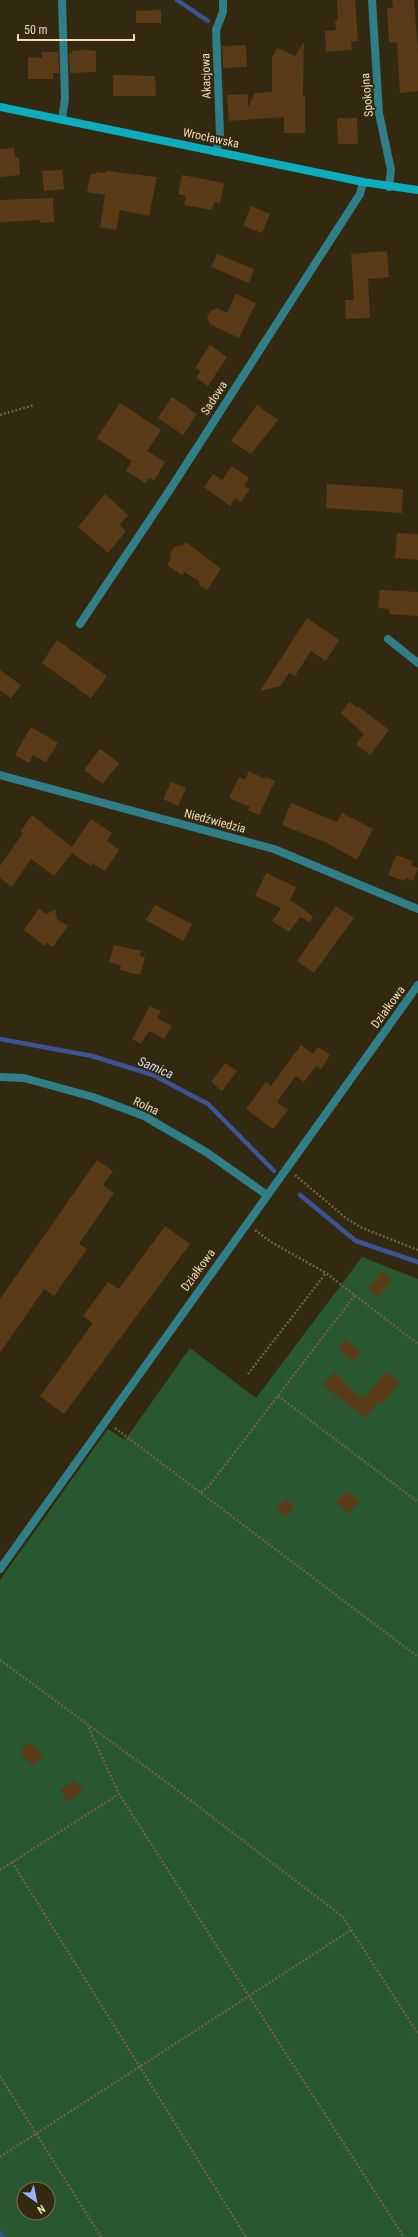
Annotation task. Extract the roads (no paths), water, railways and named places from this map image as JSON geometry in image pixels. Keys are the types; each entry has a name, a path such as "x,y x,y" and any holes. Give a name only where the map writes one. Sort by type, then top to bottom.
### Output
{"main road":[{"name":"Wrocławska","path":"0,107 363,182 389,187 418,190"}],"street":[{"path":"62,0 65,103 62,120"},
{"name":"Akacjowa","path":"216,152 220,134 216,30 223,12 223,0"},
{"name":"Spokojna","path":"372,0 379,113 391,170 389,187"},
{"name":"Sadowa","path":"80,624 171,488 360,194 363,182"},
{"path":"388,639 418,663"},
{"name":"Niedźwiedzia","path":"0,775 274,849 418,909"},
{"name":"Działkowa","path":"0,1569 286,1167 418,985"},
{"name":"Rolna","path":"0,1077 24,1078 93,1097 144,1116 206,1152 266,1195"}],"waterway":[{"path":"177,0 208,21"},
{"name":"Samica","path":"0,1039 92,1056 153,1075 208,1104 274,1171"},
{"name":"Samica","path":"300,1195 356,1241 418,1262"},
{"path":"0,2233 3,2237"}]}
